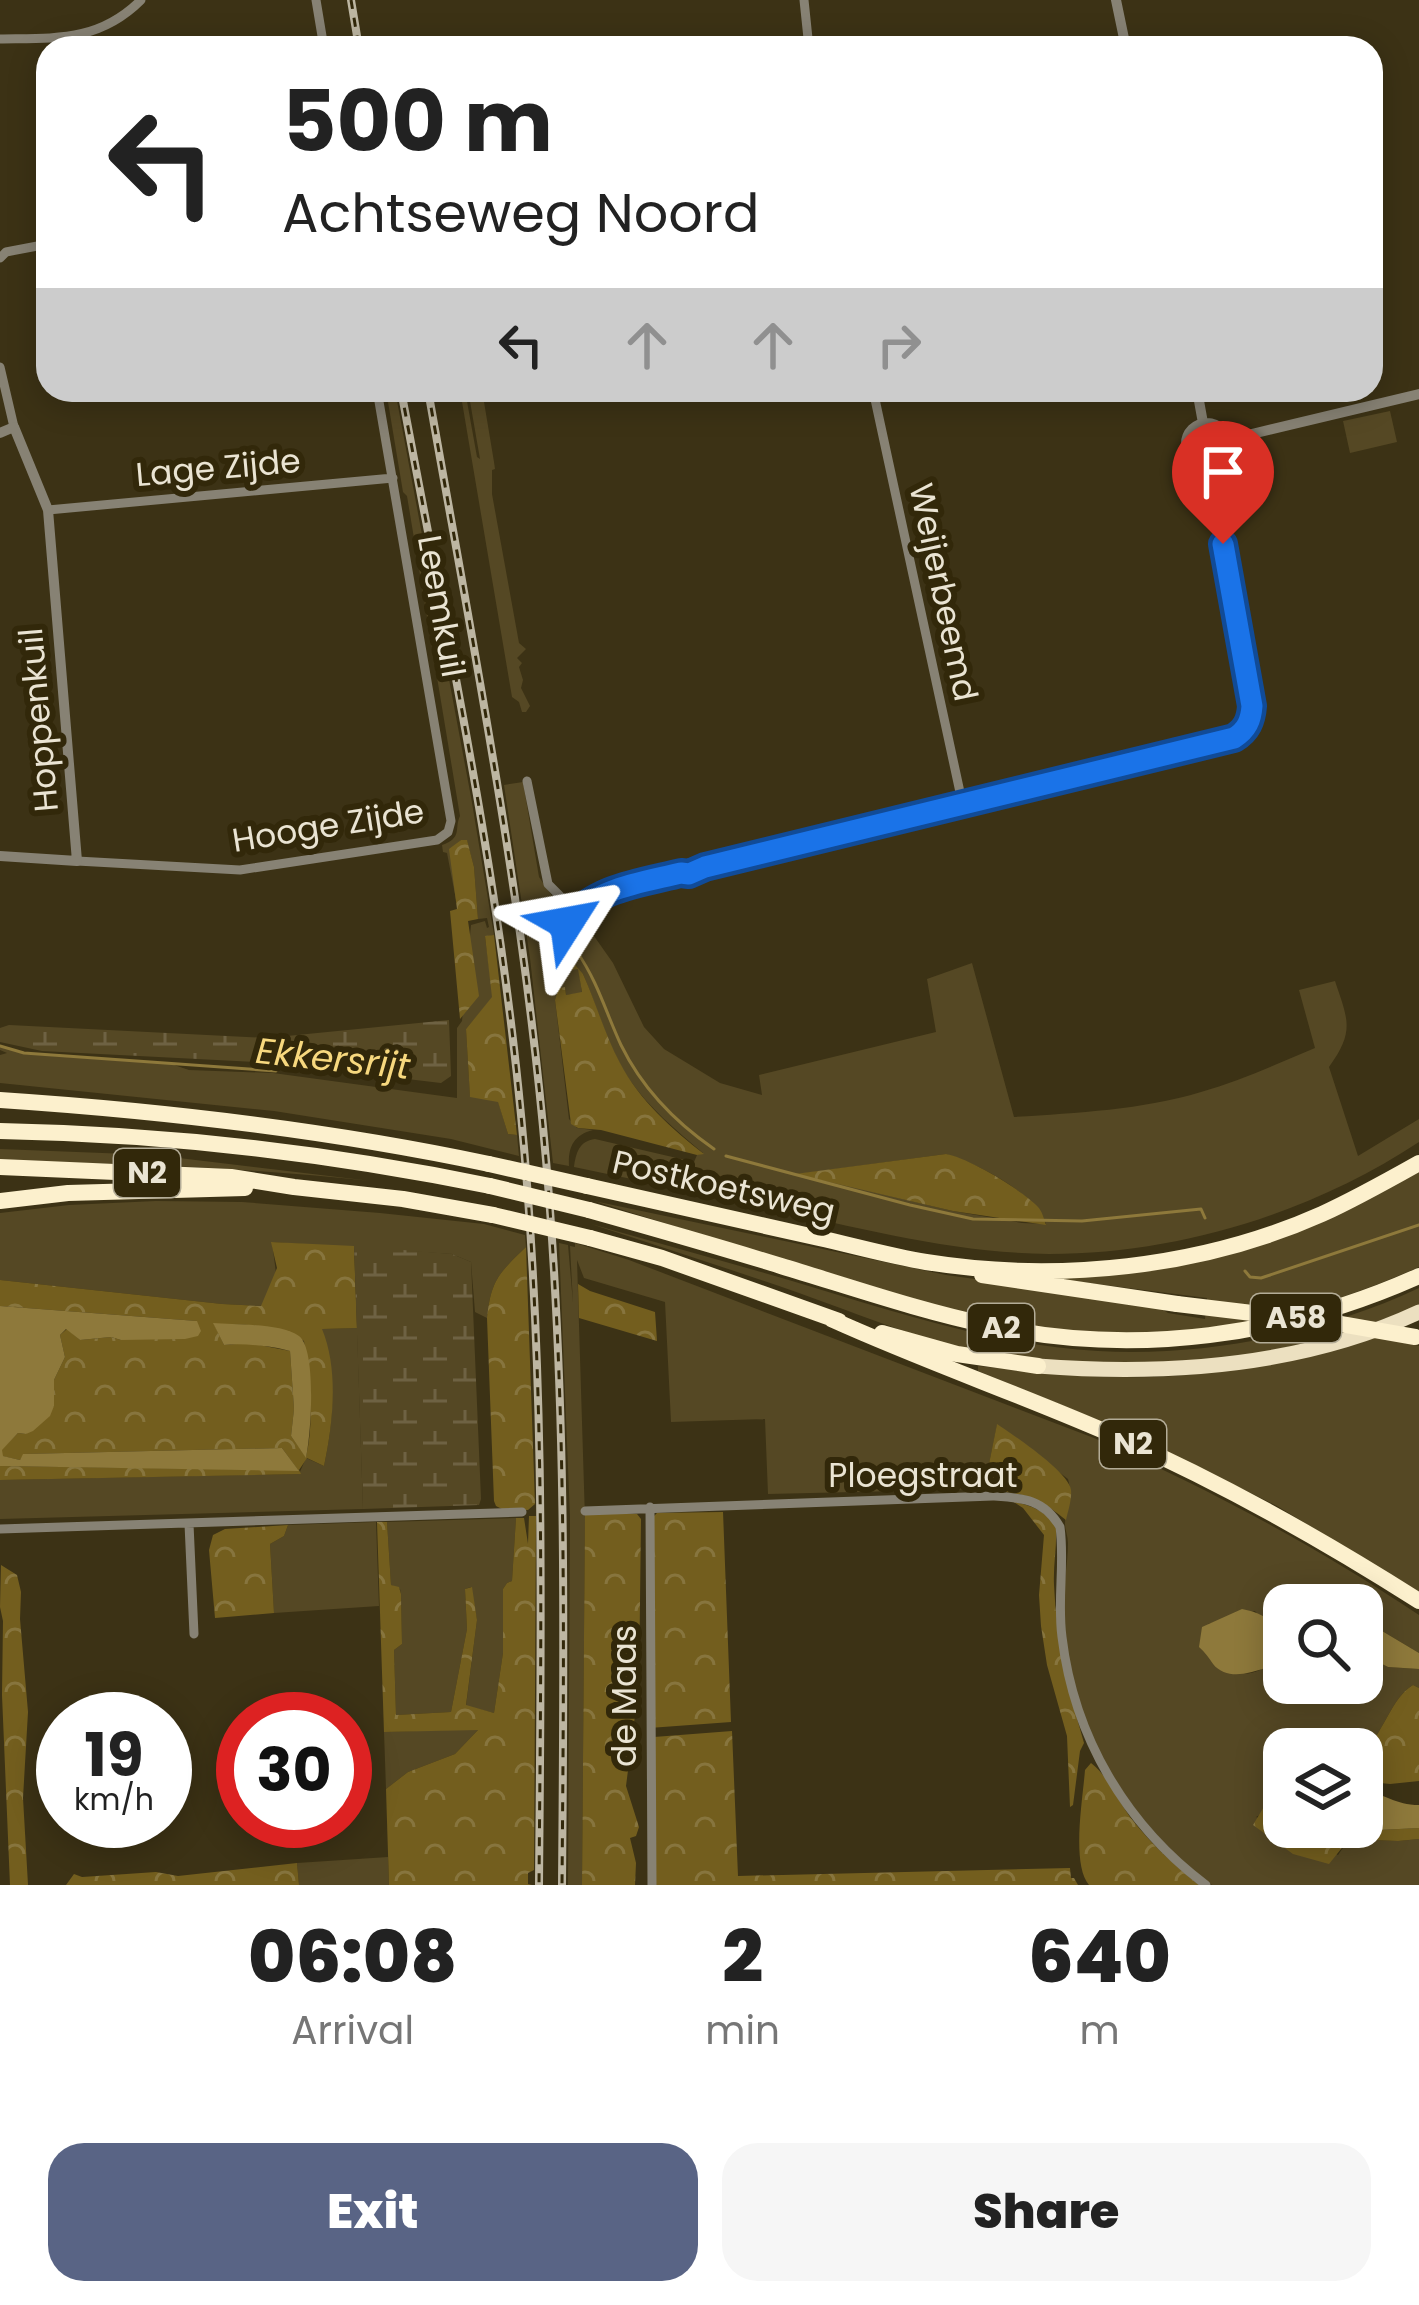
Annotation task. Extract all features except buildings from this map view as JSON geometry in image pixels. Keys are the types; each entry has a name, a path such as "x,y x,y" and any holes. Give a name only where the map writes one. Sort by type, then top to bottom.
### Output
{"highway":[{"name":"Postkoetsweg","path":"0,1100 161,1112 405,1146 928,1262 1006,1269 1070,1270 1196,1256 1320,1216 1419,1162"},
{"name":"Postkoetsweg","path":"4,1132 247,1146 406,1169 589,1210 930,1312 1078,1338 1146,1341 1246,1331 1334,1310 1419,1276"},
{"name":"N2","path":"0,1167 231,1177 403,1198 493,1215 662,1258 831,1318 957,1354 1038,1366 1098,1371 1203,1368 1346,1339 1419,1312"},
{"path":"0,1201 68,1193 294,1187"},
{"name":"A58","path":"928,1262 1003,1280 1417,1338"},
{"name":"N2","path":"831,1318 1173,1462 1272,1512 1419,1601"}],"street":[{"path":"70,36 112,23 141,0"},
{"path":"316,0 322,36"},
{"path":"804,0 808,36"},
{"path":"1116,0 1124,36"},
{"path":"0,39 36,38"},
{"path":"0,258 6,251 36,246"},
{"name":"Hoppenkuil","path":"0,367 14,427 48,510 77,861"},
{"path":"1227,440 1419,394"},
{"name":"Leemkuil","path":"379,402 451,821 448,832"},
{"name":"Weijerbeemd","path":"877,402 962,806"},
{"path":"1199,402 1203,424"},
{"path":"1203,424 1216,425 1227,440 1222,460 1209,466 1195,462 1186,451 1187,436 1203,424"},
{"path":"0,433 14,427"},
{"path":"567,923 602,894 1221,743 1243,733 1252,706 1209,466"},
{"name":"Lage Zijde","path":"48,510 393,478"},
{"path":"527,782 548,884 576,912"},
{"name":"Hooge Zijde","path":"0,856 240,870 437,840 448,832"},
{"name":"Ploegstraat","path":"585,1510 993,1496 1039,1503 1060,1527 1062,1637 1070,1682 1093,1751 1134,1816 1182,1867 1206,1885"},
{"path":"0,1528 189,1524 491,1507 522,1512"},
{"name":"de Maas","path":"650,1507 652,1885"},
{"path":"189,1524 194,1634"}],"green space":[{"path":"388,402 397,402 494,935 485,937 493,997 466,1029 470,1096 498,1101 508,1134 517,1135 519,1156 451,1139 274,1111 0,1083 0,1055 7,1053 0,1046 24,1054 273,1073 457,1098 457,1028 462,1021 471,925 485,921 489,927 487,918 478,919 467,841 461,840 450,850 458,910 447,853 443,852 442,845 455,836 460,816"},
{"path":"462,402 467,402 480,459 470,402 484,402 495,469 492,494 519,643 526,649 517,658 522,663 521,688 530,706 526,712 512,697"},
{"path":"1390,411 1397,442 1350,453 1343,421"},
{"path":"523,782 539,877 561,909 567,929 573,935 582,919 613,963 644,1027 664,1049 720,1083 762,1095 759,1075 936,1032 927,979 972,963 1014,1117 1155,1103 1230,1083 1315,1048 1299,990 1335,981 1347,1025 1343,1044 1329,1067 1358,1156 1419,1119 1419,1142 1289,1209 1242,1225 1146,1246 1014,1253 873,1232 574,1167 579,1148 595,1139 694,1162 703,1153 629,1079 579,971 582,993 566,995 562,987 555,1000 569,1119 577,1128 593,1130 573,1143 569,1166 553,1163 504,785","holes":["946,1154 1018,1190 1046,1224 953,1211 799,1174"]},
{"path":"467,840 474,867 478,919 468,921 479,996 460,1019 450,911 457,909 449,849"},
{"path":"494,935 517,1135 508,1134 498,1102 470,1097 466,1029 492,997 485,936"},
{"path":"549,935 583,974 628,1077 668,1124 704,1154 571,1124 555,1000 559,988 565,987 566,995 582,992 578,969 563,971 563,978 553,980"},
{"path":"449,1020 451,1076 441,1083 274,1063 42,1051 0,1042 0,1028 9,1025 267,1038"},
{"path":"0,1149 154,1155 371,1181 186,1167 0,1162"},
{"path":"946,1154 1020,1192 1039,1209 1046,1225 953,1211 795,1174"},
{"path":"1419,1171 1419,1267 1342,1297 1263,1319 1140,1334 1031,1327 963,1313 594,1201 946,1275 1154,1304 1168,1313 1205,1319 1207,1298 1060,1276 1191,1261"},
{"path":"156,1201 242,1202 484,1224 525,1235 526,1247 498,1278 487,1318 475,1312 471,1262 452,1254 272,1242 276,1273 262,1306 0,1280 0,1213"},
{"path":"591,1224 953,1328 1061,1348 1138,1352 1221,1346 1303,1330 1419,1288 1419,1305 1315,1340 1208,1360 1099,1364 1045,1360 990,1353 917,1335"},
{"path":"271,1242 354,1246 357,1328 322,1329 331,1362 333,1397 324,1466 307,1458 301,1474 0,1480 0,1466 298,1470 282,1448 24,1454 20,1460 2,1456 1,1450 18,1433 26,1434 54,1406 54,1380 65,1357 60,1335 67,1329 80,1340 121,1340 197,1321 0,1306 0,1280 261,1306 277,1268","holes":["214,1324 273,1328 304,1341 311,1414 306,1457 291,1436 290,1351 249,1343 224,1345"]},
{"path":"559,1243 568,1245 573,1303 570,1246 575,1243 1094,1438 1260,1519 1371,1584 1263,1584 1263,1623 1255,1611 1208,1624 1213,1664 1242,1673 1263,1668 1263,1704 1383,1704 1383,1664 1419,1669 1419,1688 1413,1685 1405,1691 1381,1728 1263,1728 1263,1813 1256,1817 1263,1820 1263,1848 1323,1848 1338,1855 1343,1848 1383,1848 1383,1840 1419,1839 1419,1885 1212,1885 1152,1830 1127,1798 1088,1726 1066,1649 1068,1479 997,1425 984,1489 768,1494 765,1419 671,1422 665,1302 584,1278 577,1260 585,1519 582,1885 568,1885 570,1517"},
{"path":"354,1246 452,1254 471,1262 479,1505 363,1509"},
{"path":"526,1247 535,1504 528,1510 506,1511 494,1501 487,1318 498,1278"},
{"path":"578,1284 655,1312 657,1341 579,1318"},
{"path":"357,1328 363,1509 0,1519 0,1480 299,1474 306,1458 324,1466 332,1397 321,1329"},
{"path":"1378,1335 1419,1346 1419,1592 1277,1506 1123,1430 978,1371 978,1366 1090,1376 1175,1376 1247,1366"},
{"path":"997,1424 1068,1482 1071,1494 1066,1520 1028,1497 984,1489"},
{"path":"1012,1501 1043,1513 1056,1528 1057,1625 1084,1743 1070,1807 1067,1736 1041,1626 1044,1535"},
{"path":"585,1512 637,1514 641,1519 639,1684 626,1786 639,1827 630,1838 635,1885 582,1885"},
{"path":"723,1512 731,1722 649,1728 654,1516"},
{"path":"529,1516 536,1516 534,1870 528,1873 532,1885 389,1885 386,1789 408,1772 455,1754 478,1730 384,1732 377,1522 387,1522 391,1585 399,1587 401,1594 402,1644 394,1650 396,1715 451,1712 467,1629 465,1589 472,1587 477,1620 466,1705 494,1713 503,1653 503,1589 512,1581 516,1518 524,1518 528,1544"},
{"path":"516,1518 512,1581 503,1589 503,1653 494,1713 466,1706 477,1620 471,1587 465,1589 467,1629 451,1712 396,1715 394,1650 402,1644 401,1594 391,1585 387,1522"},
{"path":"376,1522 379,1606 274,1613 270,1544 284,1536 288,1525"},
{"path":"288,1525 284,1536 270,1544 274,1613 215,1618 209,1550 213,1535 225,1529"},
{"path":"1,1565 17,1575 21,1592 28,1712 23,1798 28,1885 10,1885"},
{"path":"1383,1592 1419,1615 1419,1653 1383,1632"},
{"path":"1413,1685 1419,1688 1419,1781 1383,1783 1381,1728"},
{"path":"479,1729 455,1754 408,1772 386,1789 384,1732"},
{"path":"732,1731 738,1876 1070,1868 1078,1885 654,1885 654,1737"},
{"path":"1091,1763 1146,1836 1199,1885 1089,1885 1080,1862 1080,1830 1085,1770"},
{"path":"1263,1808 1263,1832 1253,1825"},
{"path":"1419,1828 1419,1839 1383,1840 1383,1830"},
{"path":"1285,1848 1342,1848 1329,1864"},
{"path":"388,1857 389,1885 299,1885 297,1863"},
{"path":"297,1863 299,1885 66,1885 74,1874 178,1876"}],"shaded area":[{"path":"0,1306 197,1321 201,1331 185,1339 80,1340 66,1329 60,1335 65,1357 54,1380 50,1416 33,1431 18,1433 2,1450 3,1456 20,1460 23,1454 282,1448 299,1471 0,1466"},
{"path":"213,1323 270,1327 291,1332 305,1344 311,1413 306,1458 291,1436 290,1351 224,1345"},
{"path":"1242,1609 1263,1616 1263,1669 1245,1674 1218,1669 1199,1647 1202,1627"},
{"path":"1383,1632 1419,1653 1419,1669 1383,1664"},
{"path":"1383,1796 1419,1805 1419,1828 1383,1830"}],"waterway":[{"name":"Ekkersrijt","path":"577,952 639,1076 673,1116 714,1149"},
{"name":"Ekkersrijt","path":"0,1046 24,1053 276,1071"},
{"name":"Ekkersrijt","path":"726,1156 973,1219 1082,1221 1201,1209 1205,1218"},
{"name":"Ekkersrijt","path":"1245,1271 1261,1278 1419,1225"}],"railway":[{"path":"351,0 357,36"},
{"path":"403,402 485,841 521,1115 538,1403 539,1885"},
{"path":"430,402 511,870 546,1160 561,1432 562,1885"}],"route":[{"path":"567,923 592,900 615,890 1221,743 1243,733 1252,706 1223,544"}]}
